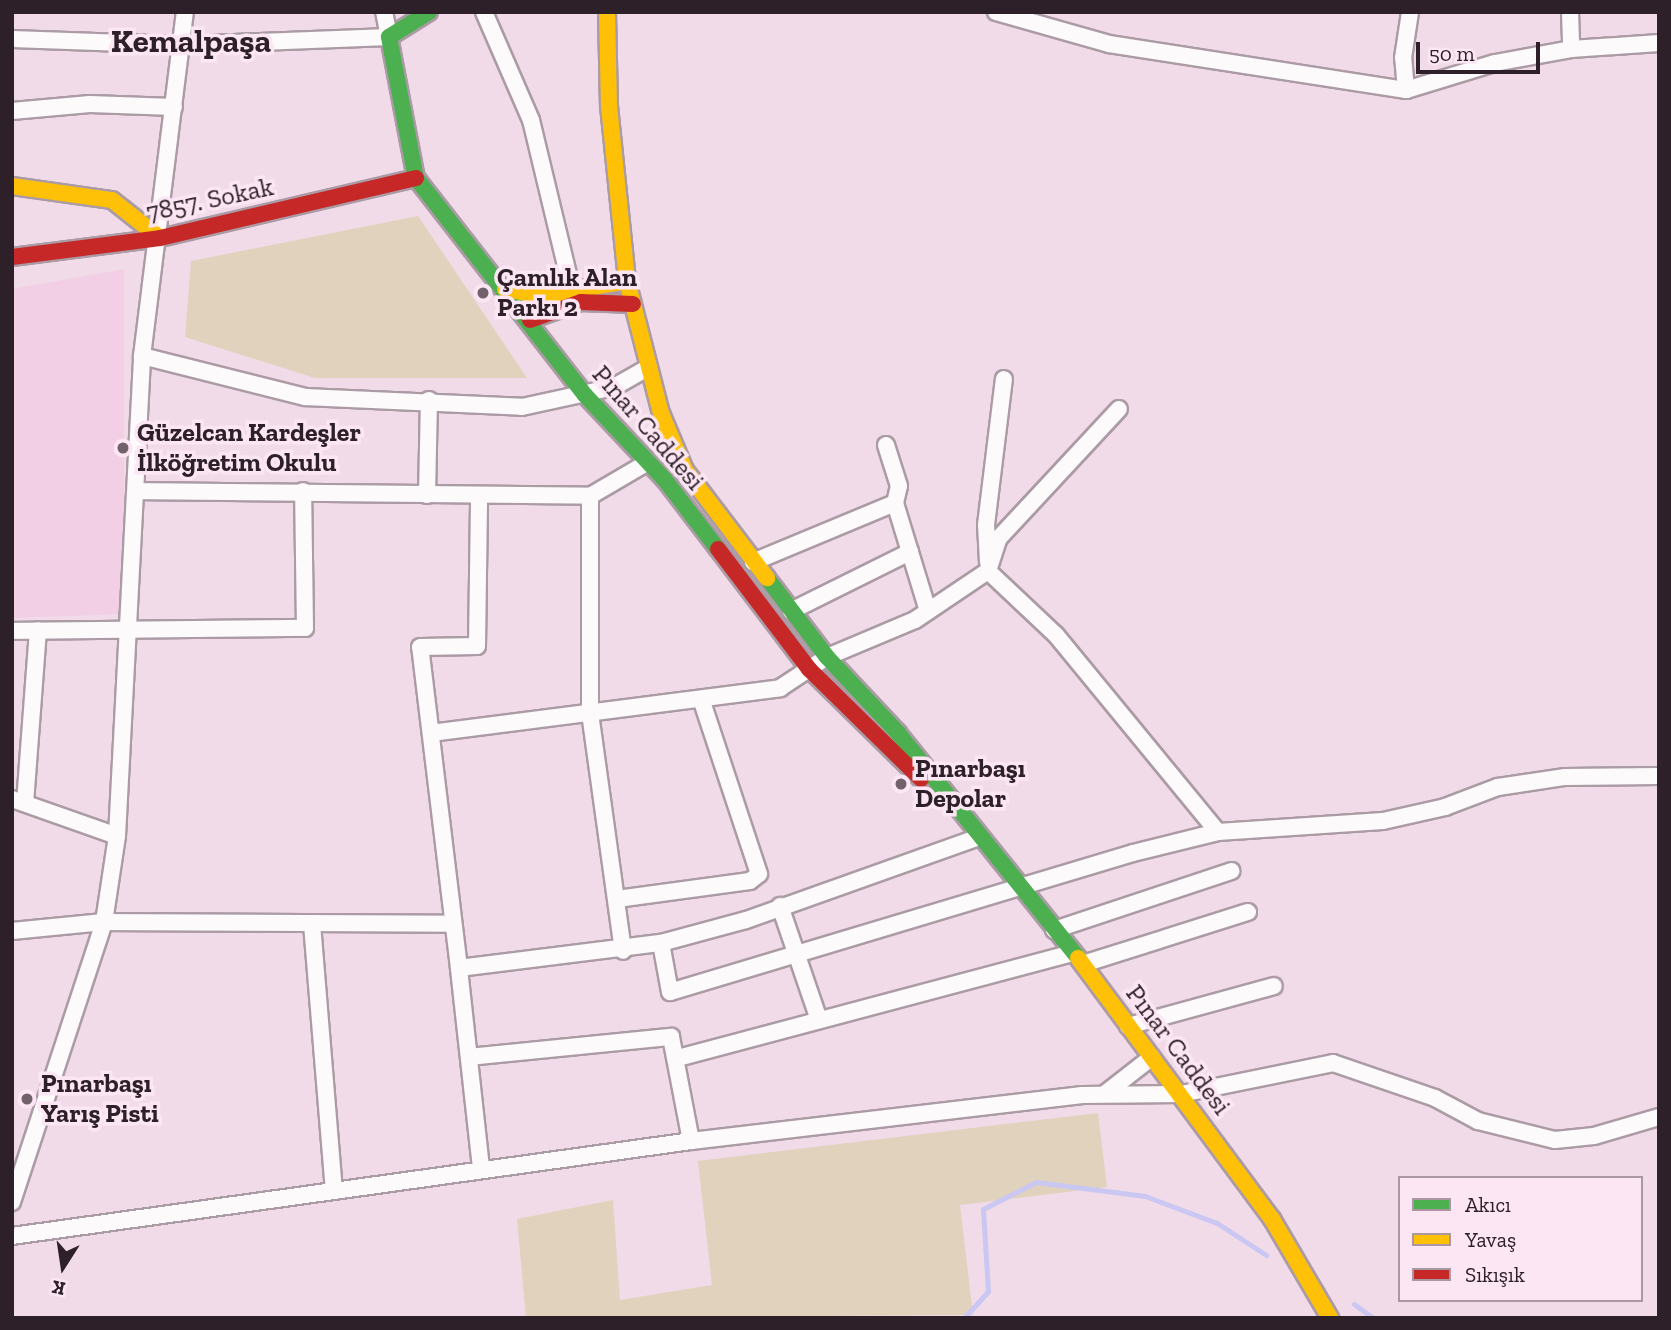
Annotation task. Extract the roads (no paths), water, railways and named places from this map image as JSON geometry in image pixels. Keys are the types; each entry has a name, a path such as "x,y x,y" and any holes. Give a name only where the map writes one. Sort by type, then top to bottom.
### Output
{"main road":[{"path":"390,37 429,12"},
{"name":"Pınar Caddesi","path":"607,12 609,106 627,281 661,413 685,470 827,657 898,733 1078,958 1272,1219 1330,1318"},
{"name":"Pınar Caddesi","path":"390,37 416,178 530,320 585,395 665,480 809,669 888,750 974,830"},
{"name":"7857. Sokak","path":"12,257 160,238 416,178"},
{"path":"12,186 112,201 160,238"},
{"path":"505,289 542,296 627,281"},
{"path":"530,320 581,302 633,304"},
{"path":"665,480 685,470"}],"street":[{"path":"12,1202 103,922 117,835 130,628 142,356 160,238 185,12"},
{"name":"Pınar Caddesi","path":"384,12 390,37"},
{"path":"484,12 531,120 572,291"},
{"path":"996,12 1110,44 1406,90 1485,66 1571,49 1659,44"},
{"path":"1406,90 1403,58 1409,12"},
{"path":"1570,12 1571,49"},
{"path":"12,39 182,45 390,37"},
{"path":"12,111 90,104 174,107"},
{"path":"142,356 305,397 429,400 522,407 585,395 634,379 649,367"},
{"path":"1004,379 986,525 988,571 1056,635 1218,832"},
{"path":"428,495 429,400"},
{"path":"431,733 776,689 827,657 928,611 988,571 999,538 1119,409"},
{"path":"886,445 899,486 895,503 928,611"},
{"path":"136,491 590,496 648,462"},
{"path":"12,631 305,628 303,491"},
{"path":"479,496 477,646 420,647 481,1168"},
{"path":"590,496 590,713 623,951"},
{"path":"753,562 895,503"},
{"path":"791,611 910,552"},
{"path":"38,630 19,801 117,835"},
{"path":"617,900 750,881 759,874 701,699"},
{"path":"661,943 670,992 1020,886 1218,832 1383,821 1446,807 1498,787 1565,777 1659,776"},
{"path":"459,968 623,951 661,943 780,906 974,830"},
{"path":"1054,930 1231,871"},
{"path":"780,906 819,1020"},
{"path":"678,1058 819,1020 1078,958 1248,912"},
{"path":"12,931 103,922 453,924"},
{"path":"312,923 334,1188"},
{"path":"1128,1026 1274,986"},
{"path":"469,1057 671,1037 678,1058 691,1141"},
{"path":"1106,1093 1152,1057"},
{"path":"12,1236 334,1188 691,1141 1106,1093 1181,1094 1333,1063 1434,1098 1478,1121 1555,1140 1594,1136 1659,1117"}],"waterway":[{"path":"964,1318 988,1291 983,1209 1036,1182 1145,1196 1217,1223 1266,1255"},
{"path":"1354,1304 1373,1318"}],"place":[{"name":"Çamlık Alan Parkı 2","path":"483,293"},
{"name":"Güzelcan Kardeşler İlköğretim Okulu","path":"123,448"},
{"name":"Pınarbaşı Depolar","path":"901,784"},
{"name":"Pınarbaşı Yarış Pisti","path":"27,1099"}],"district":[{"name":"Kemalpaşa","path":"191,41"}]}
